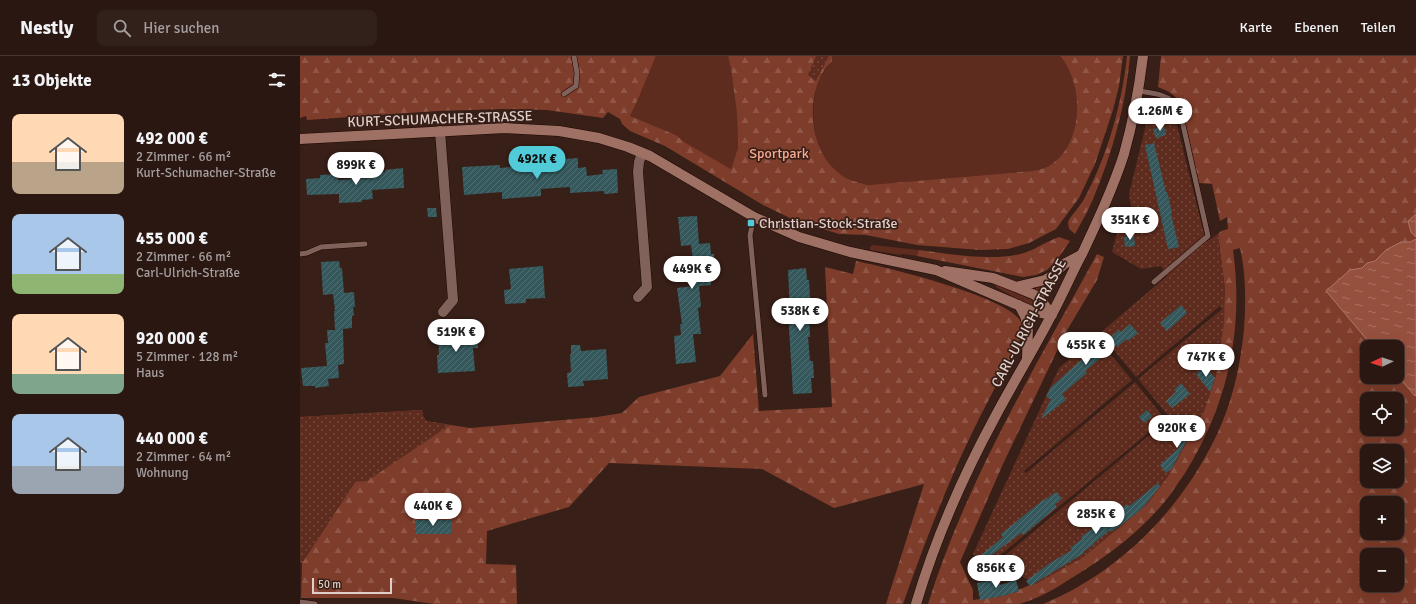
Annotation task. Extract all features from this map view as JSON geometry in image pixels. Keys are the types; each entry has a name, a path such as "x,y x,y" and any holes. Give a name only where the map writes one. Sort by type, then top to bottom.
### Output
{"street":[{"name":"CARL-ULRICH-STRASSE","path":"917,600 940,537 962,484 994,418 1052,315 1112,188 1132,126 1139,91 1143,56"},
{"name":"KURT-SCHUMACHER-STRASSE","path":"300,139 505,128 559,131 599,138 642,153 754,217 793,234 829,247 875,258 936,270 959,272 993,278 1035,295 1040,299 1052,315"},
{"path":"440,131 453,300 442,312"},
{"path":"638,297 646,287 638,172 642,153"},
{"path":"1016,287 1045,280 1055,274 1064,264 1081,254"},
{"name":"KURT-SCHUMACHER-STRASSE","path":"936,270 1032,311 1052,315"},
{"path":"1018,304 1028,327 1027,359"}],"lane":[{"path":"564,94 576,86 577,72 574,56"},
{"path":"1139,91 1163,96 1168,98 1177,106 1181,116 1208,236 1154,282"},
{"path":"754,217 750,235 765,395"},
{"path":"300,254 307,253 321,247 365,244"},
{"path":"300,602 315,604"}],"shaded area":[{"path":"656,56 728,56 737,114 738,148 731,169 686,143 676,135 629,116 639,97"},
{"path":"816,56 829,56 816,81 808,75"},
{"path":"832,56 1060,56 1068,68 1074,83 1077,99 1077,115 1074,131 1068,145 1059,158 1047,167 1032,171 868,185 848,179 832,168 819,146 815,134 813,107 815,94 819,80 832,59"},
{"path":"1152,100 1165,103 1170,106 1174,113 1206,242 1218,234 1225,290 1224,324 1216,375 1204,411 1168,476 1147,504 1082,558 1036,584 996,563 1170,418 1138,379 1222,309 1220,306 1136,377 1100,333 1167,276 1161,266 1141,269 1112,252 1121,216 1132,213 1129,194"},
{"path":"873,245 919,250 917,256 901,255 870,250 870,247"},
{"path":"1051,282 1053,283 1046,295 1035,290 1036,288 1045,286"},
{"path":"996,285 1030,299 1037,304 1036,308 996,287"},
{"path":"1096,337 1132,380 1024,471 1026,473 1135,382 1165,419 987,566 973,554 1059,368"},
{"path":"422,410 426,421 450,425 367,481 355,482 302,563 300,563 300,417"}],"green space":[{"name":"Sportpark","path":"300,56 656,56 630,116 676,135 686,143 731,169 738,148 737,114 728,56 832,56 832,61 823,72 817,85 814,100 813,116 819,146 826,159 835,170 846,178 868,185 1032,171 1047,167 1059,158 1068,145 1074,131 1077,115 1077,99 1074,83 1068,68 1060,56 1123,56 1119,86 1113,110 1095,164 1079,198 1056,229 1029,243 1008,249 980,250 917,245 866,235 839,234 790,218 763,205 665,146 630,131 622,124 620,119 608,112 603,118 547,110 503,109 437,111 307,120 306,116 300,118"},
{"path":"1127,56 1130,56 1125,93 1122,111 1112,147 1093,199 1075,234 1069,229 1068,222 1084,199 1100,166 1117,111 1125,74"},
{"path":"1161,56 1416,56 1416,604 1043,604 1072,590 1100,573 1126,553 1150,531 1172,507 1208,452 1222,423 1230,401 1241,353 1244,329 1245,298 1240,248 1233,250 1236,279 1234,337 1222,393 1212,421 1200,447 1185,473 1161,506 1131,536 1109,553 1062,584 1037,598 1019,604 928,604 944,558 982,468 1097,254 1104,257 1097,280 1066,332 1003,464 960,562 973,590 973,600 1002,596 1019,591 1018,590 1035,583 1082,558 1147,504 1168,476 1204,411 1216,375 1225,290 1218,234 1221,231 1228,229 1227,217 1220,221 1212,184 1199,183 1181,104 1171,93 1158,87"},
{"path":"1059,237 1070,241 1057,260 1047,270 1036,275 1023,277 917,256 919,250 985,257 1012,256 1024,253"},
{"path":"856,261 918,276 972,293 1012,312 1021,322 1022,327 1019,343 973,430 949,484 903,604 886,604 924,484 834,508 762,469 609,463 569,507 487,531 486,564 516,565 517,604 434,604 393,598 301,598 302,563 355,482 300,417 422,410 426,421 470,428 597,417 622,413 639,397 720,376 753,334 759,411 832,407 825,267 853,274"}],"water":[{"path":"1416,214 1416,237 1411,232 1408,221"},
{"path":"1416,239 1415,396 1404,383 1404,340 1367,340 1326,291 1350,270 1362,268 1367,263 1375,261 1386,250 1401,242 1410,242"}],"building":[{"path":"1164,126 1166,135 1156,138 1153,129"},
{"path":"1154,143 1169,199 1179,247 1168,249 1145,145"},
{"path":"578,158 578,168 586,167 587,176 603,174 602,170 617,169 618,193 604,194 604,191 570,193 570,187 541,189 541,196 502,199 502,192 464,195 462,167 500,165 500,168 518,166 518,171 540,169 539,161"},
{"path":"403,168 404,188 372,190 373,199 362,200 362,202 339,203 339,194 307,195 306,179 320,178 320,175 337,174 338,180 372,178 371,173"},
{"path":"427,208 436,208 437,217 428,217"},
{"path":"697,216 699,244 710,243 711,254 714,254 715,270 711,271 711,285 699,286 701,307 698,308 701,334 693,334 696,362 676,364 674,336 681,335 680,324 682,324 677,288 694,286 693,277 695,277 691,245 681,246 678,217"},
{"path":"1134,235 1135,246 1125,247 1124,237"},
{"path":"339,261 340,268 342,268 344,293 354,292 355,307 353,307 354,315 352,316 352,328 343,329 344,364 338,365 338,378 328,379 329,386 315,388 315,386 303,386 301,368 327,366 325,343 328,343 327,330 335,330 335,311 333,294 323,295 321,262"},
{"path":"543,266 545,298 526,299 526,303 505,304 504,290 511,289 509,269"},
{"path":"806,268 807,280 809,280 810,298 808,298 810,337 808,337 810,361 813,361 814,378 811,378 812,393 793,394 788,312 790,312 788,270"},
{"path":"1181,305 1187,313 1167,331 1160,323"},
{"path":"1130,324 1138,333 1128,341 1127,339 1118,346 1117,345 1085,371 1087,373 1062,394 1066,400 1041,419 1051,399 1046,397 1050,388 1088,354 1085,350 1095,341 1099,346 1119,330 1121,332"},
{"path":"458,333 459,337 477,336 478,348 473,348 475,371 438,373 438,334"},
{"path":"571,345 580,345 581,351 606,349 608,379 583,381 584,386 568,387 567,373 571,372"},
{"path":"1205,366 1215,378 1210,392 1196,374"},
{"path":"1181,383 1190,394 1172,408 1166,401 1176,392 1174,390"},
{"path":"1147,410 1152,416 1144,423 1139,417"},
{"path":"1187,425 1192,428 1195,425 1172,468 1166,473 1160,465 1180,447 1174,443 1183,435 1180,431"},
{"path":"1158,483 1160,486 1138,512 1111,532 1110,530 1083,552 1084,553 1030,586 1026,581 1050,563 1072,550 1070,548 1082,539 1081,537 1121,507 1122,508 1127,504 1129,506"},
{"path":"1056,492 1062,499 1055,504 1057,507 1023,535 1021,533 985,560 981,555 1003,537 1001,534 1044,499 1045,500"},
{"path":"415,520 451,520 451,534 415,534"},
{"path":"999,579 1000,585 1016,580 1019,591 980,600 977,583"}],"place":[{"name":"Christian-Stock-Straße","path":"751,223"}]}
